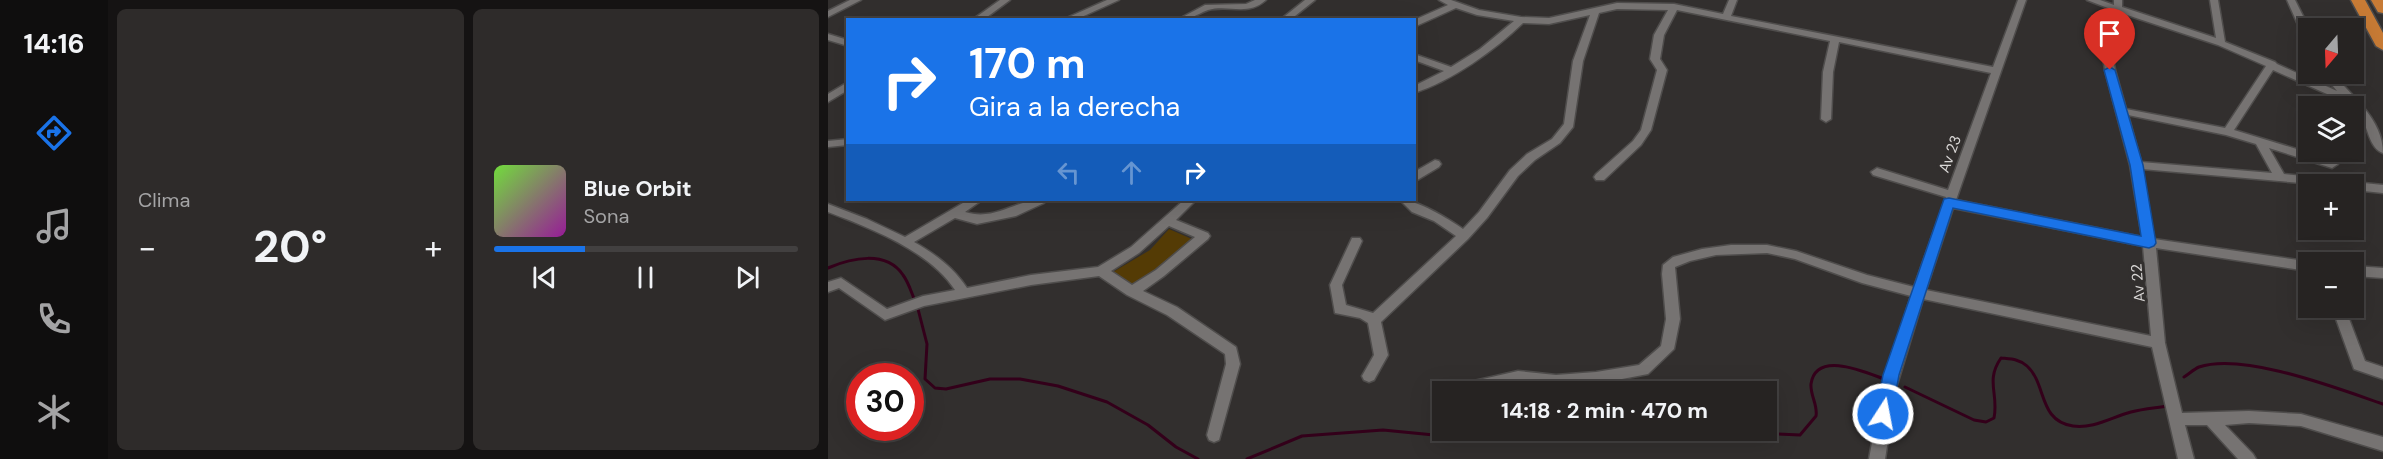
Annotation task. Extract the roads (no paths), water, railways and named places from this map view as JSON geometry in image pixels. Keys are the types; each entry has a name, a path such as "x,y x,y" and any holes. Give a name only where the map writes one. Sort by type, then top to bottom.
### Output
{"highway":[{"path":"2358,0 2383,46"},
{"path":"2378,0 2383,9"}],"street":[{"path":"828,14 857,0"},
{"path":"979,18 1006,0"},
{"path":"1071,18 1115,0"},
{"path":"1185,18 1208,7 1248,8 1262,0"},
{"path":"1287,18 1311,0"},
{"path":"1443,0 1477,12 1521,20 1549,21 1580,10 1595,12 1618,3 1674,8 1997,71"},
{"path":"1726,18 1733,0"},
{"name":"Av 23","path":"1877,459 1891,375 1950,199 2022,0"},
{"path":"2091,0 2118,4 2221,43 2339,96"},
{"path":"2214,0 2221,43"},
{"path":"2291,0 2300,18"},
{"name":"Av 22","path":"2118,4 2105,39 2110,70 2136,165 2149,243 2158,343 2186,459"},
{"path":"1416,23 1455,5"},
{"path":"1600,177 1637,142 1646,130 1662,70 1656,59 1659,35 1674,8"},
{"path":"1374,320 1484,215 1514,173 1531,157 1556,141 1569,125 1578,61 1595,12"},
{"path":"1416,89 1453,71 1486,51 1521,20"},
{"path":"828,37 846,42"},
{"path":"1826,119 1828,72 1835,39"},
{"path":"1416,58 1453,71"},
{"path":"2228,132 2272,64"},
{"path":"2336,84 2346,96"},
{"path":"828,99 846,86"},
{"path":"2121,111 2228,132 2332,164"},
{"path":"2364,114 2375,139 2383,150"},
{"path":"828,144 846,142"},
{"path":"2261,144 2280,177"},
{"path":"1416,177 1435,164"},
{"path":"2136,165 2298,179"},
{"path":"1877,172 1950,199 2149,243 2298,265"},
{"path":"2364,187 2383,189"},
{"path":"905,242 974,201"},
{"path":"954,213 977,220 1012,213 1038,201"},
{"path":"828,287 841,283 885,315 923,301 1101,271 1135,250 1190,201"},
{"path":"1406,201 1416,209 1438,218 1464,236"},
{"path":"828,208 867,223 905,242 958,280 964,293"},
{"path":"1132,292 1160,273 1204,236 1167,221"},
{"path":"1356,241 1336,285 1340,309 1363,314 1374,320 1382,355 1370,376"},
{"path":"1501,381 1518,377 1556,381 1596,378 1642,370 1667,349 1673,319 1669,265 1677,259 1728,250 1766,249 1794,255 1879,283 2158,343"},
{"path":"1101,271 1132,292 1172,311 1231,351 1233,364 1214,435"},
{"path":"2364,272 2383,273"},
{"path":"2343,318 2359,365 2383,373"},
{"path":"2176,419 2249,417 2301,420 2383,444"},
{"path":"2210,419 2248,459"}],"waterway":[{"path":"828,268 857,259 868,258 887,262 903,275 915,301"},
{"path":"918,309 927,344 925,379 935,388 946,389 990,379 1020,379 1058,386 1107,402 1148,425 1176,447 1198,459"},
{"path":"1905,387 1974,420 1986,422 1994,418 1993,381 1996,366 2001,358 2018,361 2027,366 2038,382 2048,410 2062,423 2088,426 2131,412 2168,406"},
{"path":"2184,377 2199,367 2241,364 2291,374 2383,404"},
{"path":"1777,434 1800,435 1816,416 1811,384 1815,374 1822,368 1842,366 1884,379"},
{"path":"1247,459 1302,436 1383,430 1432,435"}]}
